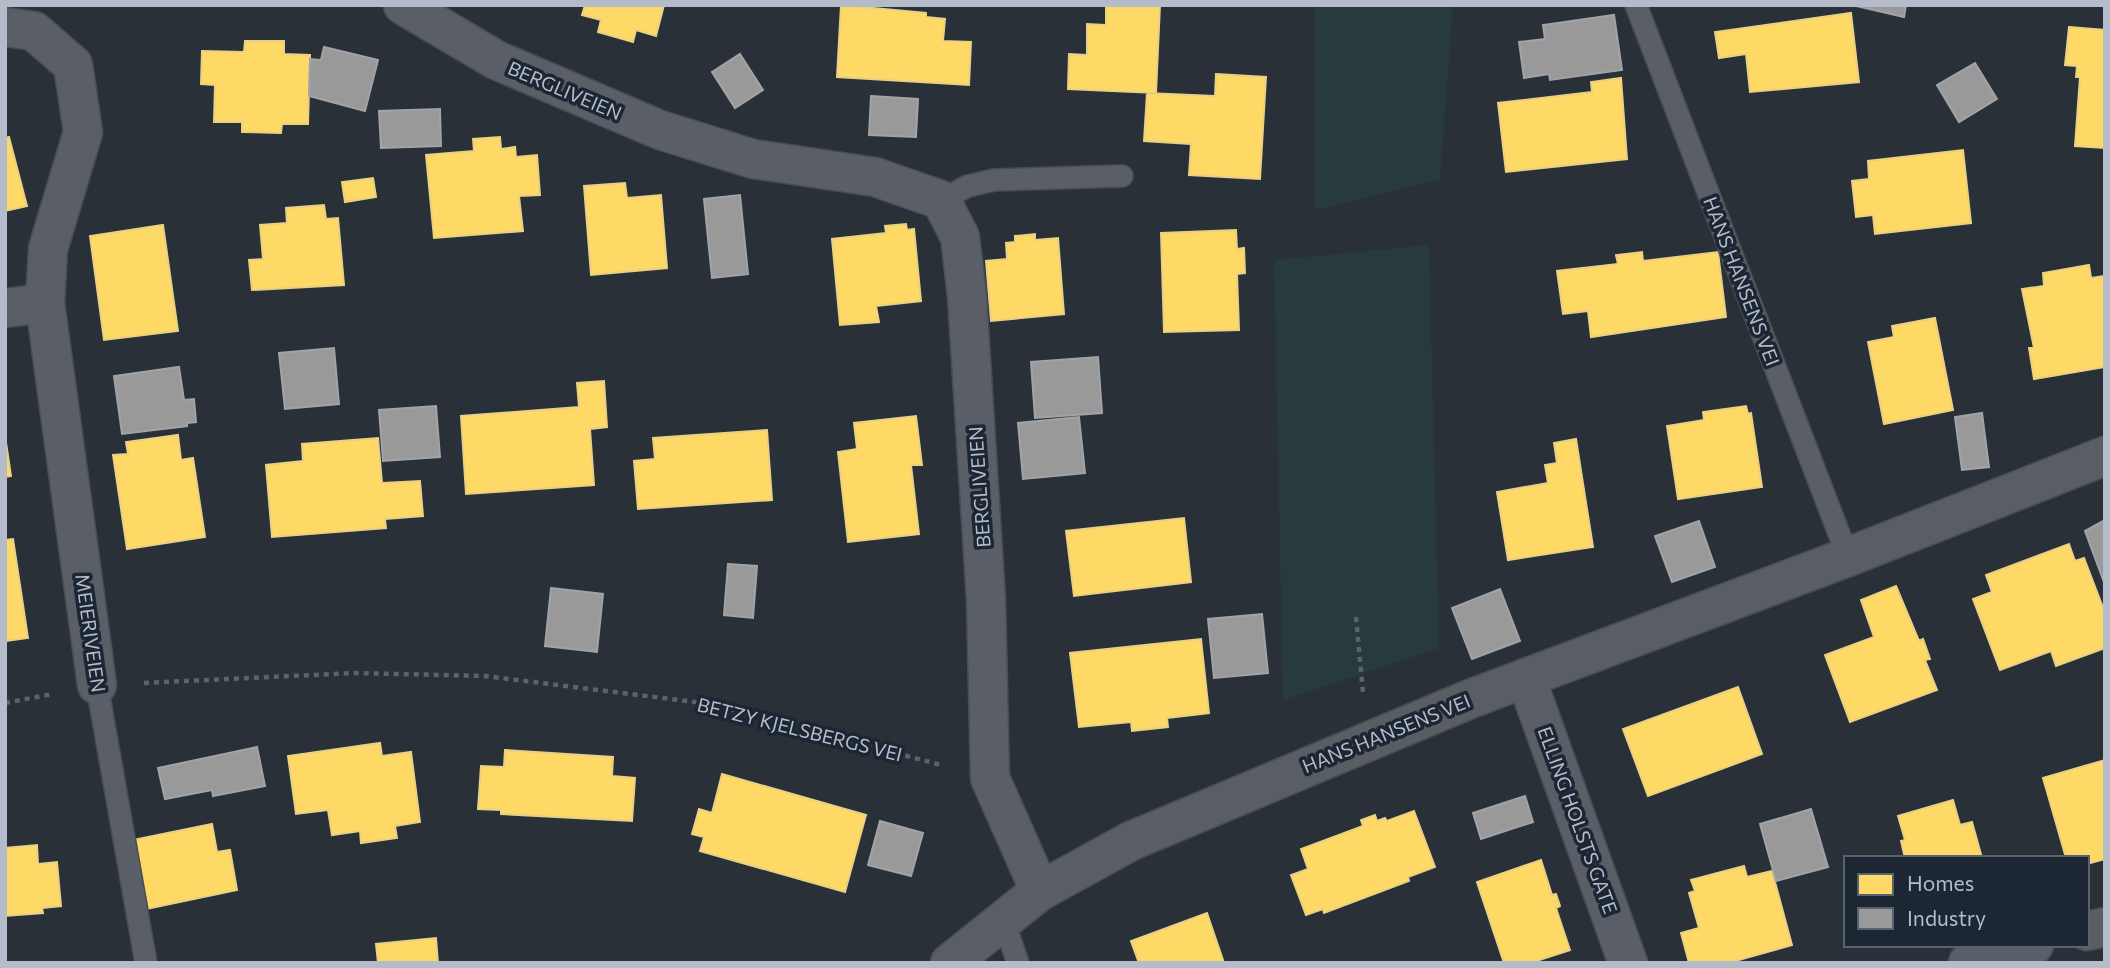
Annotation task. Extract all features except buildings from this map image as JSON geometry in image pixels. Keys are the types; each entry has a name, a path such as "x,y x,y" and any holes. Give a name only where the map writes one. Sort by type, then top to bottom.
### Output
{"main road":[{"name":"HANS HANSENS VEI","path":"950,963 1040,891 1131,841 1375,737 1849,557 2105,456"}],"street":[{"name":"BERGLIVEIEN","path":"403,5 496,60 660,130 753,159 875,177 941,200 960,237 967,296 986,600 990,778"},
{"name":"MEIERIVEIEN","path":"5,27 34,31 73,65 83,132 48,248 45,303 97,685"},
{"path":"5,308 45,303"},
{"name":"ELLING HOLSTS GATE","path":"1527,678 1629,963"},
{"path":"990,778 1040,891"},
{"path":"1968,963 2027,947"}],"lane":[{"name":"HANS HANSENS VEI","path":"1636,5 1849,557"},
{"path":"941,200 968,186 994,180 1122,176"},
{"name":"MEIERIVEIEN","path":"97,685 146,963"},
{"path":"1003,919 1017,963"}],"path":[{"path":"1356,617 1364,708 1375,737"},
{"name":"BETZY KJELSBERGS VEI","path":"97,685 354,673 485,676 711,704 990,778"},
{"path":"5,703 97,685"}],"green space":[{"path":"1315,5 1453,5 1440,180 1315,210"},
{"path":"1429,245 1439,648 1283,700 1274,260"}]}
